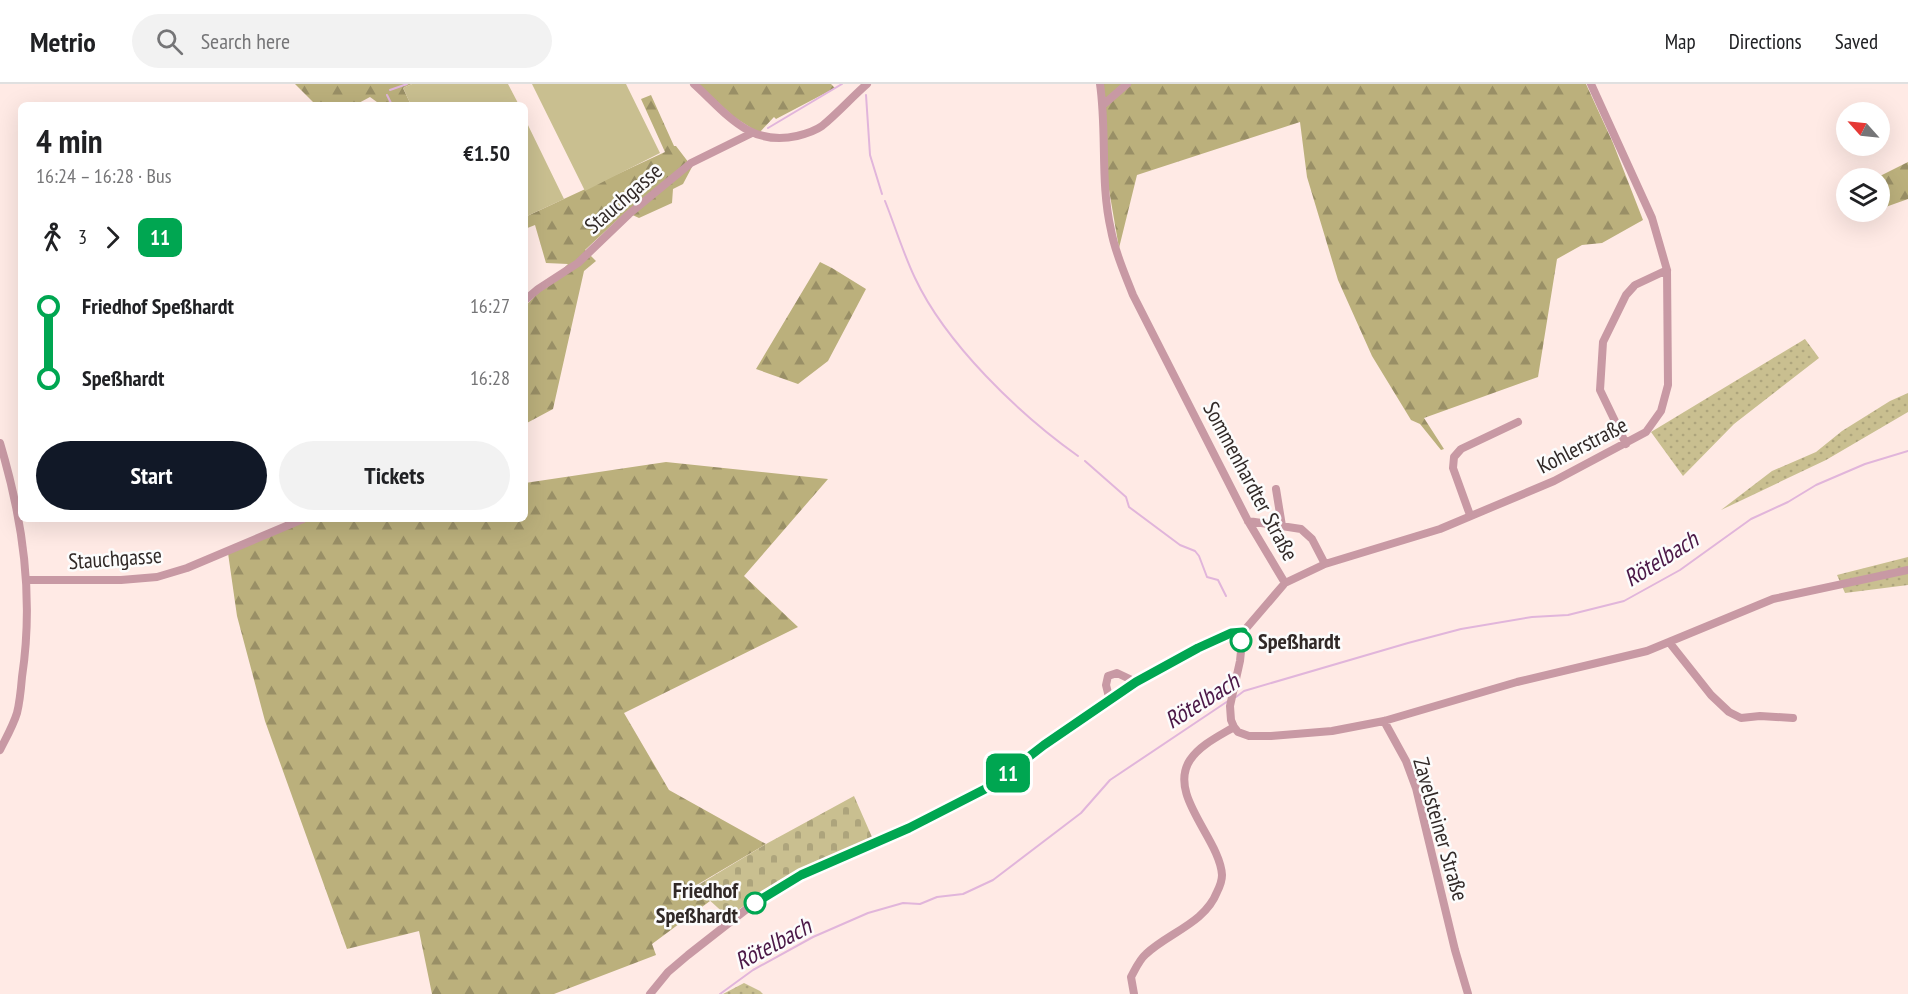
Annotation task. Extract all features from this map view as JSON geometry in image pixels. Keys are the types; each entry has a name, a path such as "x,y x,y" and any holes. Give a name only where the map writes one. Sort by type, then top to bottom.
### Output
{"street":[{"path":"694,84 732,120 752,133 769,139 804,135 821,127 867,84"},
{"name":"Sommenhardter Straße","path":"1100,84 1103,105 1105,185 1110,230 1121,265 1133,296 1248,520 1285,583 1243,632"},
{"path":"1103,105 1127,84"},
{"name":"Kohlerstraße","path":"1285,583 1325,564 1440,529 1554,481 1646,432 1661,411 1668,385 1667,270 1652,218 1591,84"},
{"name":"Stauchgasse","path":"528,297 578,263 629,214 691,163 752,133"},
{"path":"1626,444 1600,390 1603,342 1626,295 1635,285 1667,270"},
{"path":"1470,515 1453,468 1454,457 1461,448 1518,422"},
{"path":"0,442 18,515"},
{"path":"1276,489 1282,526"},
{"path":"1248,520 1301,529 1312,539 1325,564"},
{"path":"0,750 16,715 25,661 27,580 19,522"},
{"name":"Stauchgasse","path":"27,580 121,580 158,577 187,568 296,522"},
{"path":"650,994 668,972 688,955 748,908 787,882 909,828 991,786 1044,745 1110,702 1136,682 1181,656 1231,633 1243,632 1240,661 1230,706 1231,720 1238,732 1249,736 1271,736 1332,731 1384,721 1517,682 1647,651 1773,599 1908,570"},
{"path":"1671,640 1711,695 1729,712 1742,717 1793,718"},
{"path":"1110,702 1106,685 1108,676 1117,674 1136,682"},
{"name":"Zavelsteiner Straße","path":"1384,721 1406,761 1416,788 1455,950 1468,994"},
{"path":"1134,994 1131,977 1144,956 1164,939 1196,920 1209,908 1217,893 1222,876 1215,849 1187,799 1184,775 1190,760 1205,745 1234,727"}],"green space":[{"path":"295,84 412,84 403,88 410,102 377,102 370,97 361,102 313,102"},
{"path":"412,84 508,84 517,102 410,102 403,88"},
{"path":"532,84 626,84 660,153 585,191"},
{"path":"698,84 831,84 835,88 776,119 774,117 759,133 734,117"},
{"path":"1102,84 1586,84 1613,143 1643,220 1602,243 1582,245 1557,259 1538,377 1424,418 1444,449 1441,450 1420,424 1411,420 1372,356 1338,280 1307,177 1300,122 1137,175 1119,248 1108,184"},
{"path":"651,95 674,146 692,167 683,184 673,189 672,203 639,218 626,212 585,250 596,261 584,271 553,409 528,422 528,303 568,264 546,263 535,225 528,228 528,216 665,152 641,99"},
{"path":"528,125 564,199 528,216"},
{"path":"1908,162 1908,199 1890,205 1890,171"},
{"path":"820,262 866,289 828,361 798,384 756,369"},
{"path":"1805,339 1819,358 1734,424 1683,476 1651,432"},
{"path":"1908,393 1908,412 1826,460 1721,510 1772,471 1816,452 1842,431 1890,401"},
{"path":"666,462 828,479 744,576 798,627 624,713 669,790 766,844 695,886 710,901 652,944 656,955 554,994 432,994 419,931 347,949 265,721 237,616 228,553 301,522 528,522 528,483"},
{"path":"1908,557 1908,585 1845,593 1837,575"},
{"path":"854,796 872,837 782,879 728,917 695,887 766,844"},
{"path":"744,983 763,994 723,994"}],"waterway":[{"path":"390,90 407,84"},
{"path":"768,128 842,84"},
{"path":"387,95 390,102"},
{"path":"866,95 870,155 882,194"},
{"path":"885,201 915,278 945,328 1009,399 1078,456"},
{"name":"Rötelbach","path":"1236,697 1244,691 1461,629 1532,617 1568,615 1624,601 1680,570 1751,519 1788,502 1816,485 1865,464 1908,451"},
{"path":"1085,461 1126,497 1129,507 1180,545 1195,551 1207,577 1218,580 1226,596"},
{"name":"Rötelbach","path":"720,994 753,970 813,937 868,913 903,903 920,904 937,897 963,894 993,880 1081,813 1110,780 1228,701"}],"bus line":[{"name":"11","path":"755,903 801,875 909,828 991,786 1044,745 1110,702 1136,682 1181,656 1231,633 1243,632 1241,641"}],"place":[{"name":"Speßhardt","path":"1241,641"},
{"name":"Friedhof Speßhardt","path":"755,903"}]}
